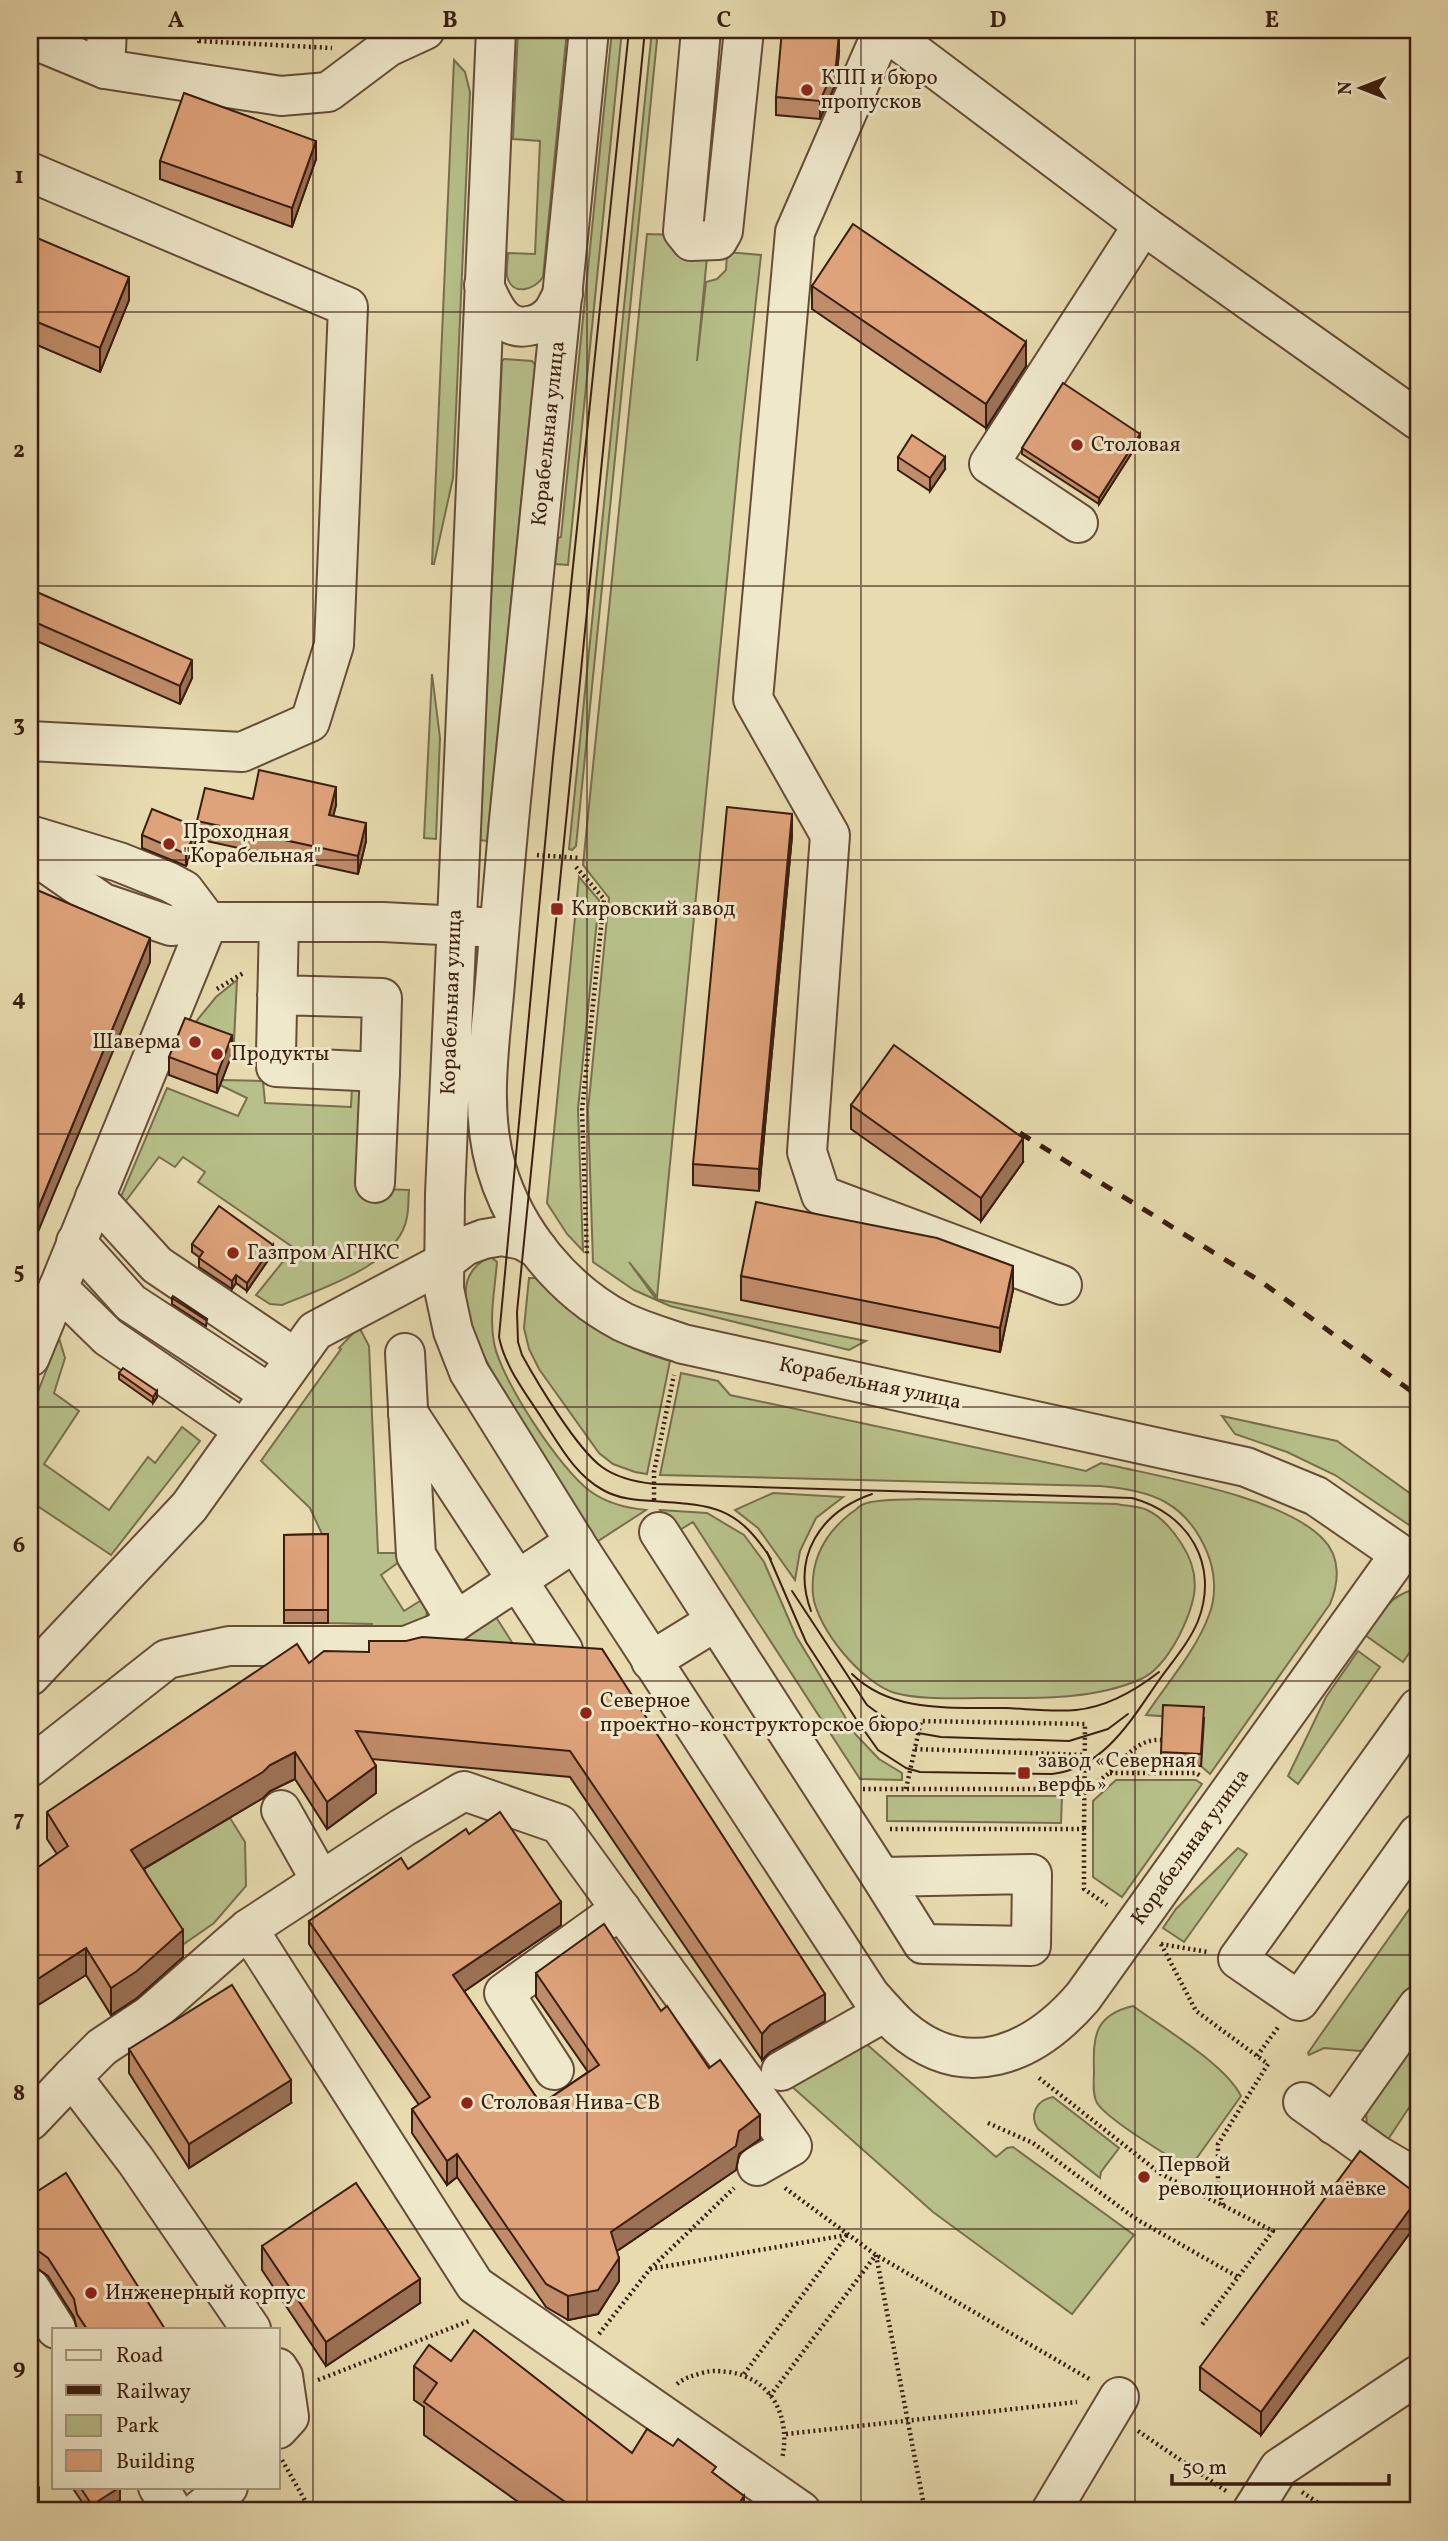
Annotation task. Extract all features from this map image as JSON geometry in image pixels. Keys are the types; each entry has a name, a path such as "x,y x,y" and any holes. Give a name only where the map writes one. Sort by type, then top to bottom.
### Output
{"street":[{"path":"105,69 107,30"},
{"path":"30,38 105,69 281,96 328,92 388,47 425,30"},
{"name":"Корабельная улица","path":"496,30 455,927 443,1263 447,1308 469,1372 651,1661 850,1967 900,2027 929,2046 965,2057 985,2057 1024,2047 1064,2019 1108,1965 1409,1559 1316,1496 1246,1467 683,1344 658,1336 622,1321 585,1297 559,1274 538,1250 517,1216 497,1169 489,1130 487,1079 499,928 589,30"},
{"path":"701,30 683,231 691,241 718,240 723,231 744,30"},
{"path":"1062,1285 821,1195 807,1152 830,835 753,699 795,232 883,30 1143,225 1418,420"},
{"path":"30,172 348,307 334,645 310,722 242,752 30,741"},
{"path":"1078,523 989,464 1143,225"},
{"path":"484,285 494,309 508,323 522,327 537,325 551,315 563,294"},
{"path":"30,835 119,862 169,882 184,890 208,922 278,958 382,998 375,1183"},
{"path":"30,852 103,903 171,926 208,922"},
{"path":"30,1357 208,922"},
{"path":"278,958 383,922 499,928"},
{"path":"278,958 276,1067 380,1072"},
{"path":"30,1676 189,1507 315,1331 443,1263 466,1246 502,1236 522,1240 538,1250"},
{"path":"72,1254 157,1265 263,1403"},
{"path":"72,1254 131,1303 263,1403"},
{"path":"72,1254 95,1356 263,1403"},
{"path":"405,1353 416,1555 456,1620"},
{"path":"408,1413 563,1650"},
{"path":"656,1520 716,1621 881,1877"},
{"path":"30,1767 167,1659 229,1646 406,1646 436,1634 575,1542"},
{"path":"651,1661 716,1621"},
{"path":"1418,1708 1238,1959 1299,2001 1418,1833"},
{"path":"30,2121 102,2047 150,2015 248,1929 402,1828 464,1791 559,1824 792,2146 757,2166"},
{"path":"281,1810 321,1881"},
{"path":"554,2070 504,1993 621,1909"},
{"path":"248,1929 475,2285 801,2511"},
{"path":"1334,2125 1418,2006"},
{"path":"781,2071 885,2012"},
{"path":"72,2077 136,2161 250,2328"},
{"path":"1303,2102 1377,2155 1418,2179"},
{"path":"30,2288 55,2328"},
{"path":"1253,2510 1279,2468 1418,2375"},
{"path":"280,2427 289,2417 282,2381"},
{"path":"1051,2511 1115,2404"},
{"path":"159,2488 173,2511"},
{"path":"199,2511 227,2488"}],"path":[{"path":"200,30 199,41 335,49"},
{"path":"532,854 580,858"},
{"path":"576,867 604,899 582,1110 588,1264"},
{"path":"171,1011 192,1019 218,989 256,965 278,958"},
{"path":"656,1520 654,1472 676,1367"},
{"path":"905,1789 921,1721 1085,1724 1084,1829"},
{"path":"857,1788 1084,1789 1109,1773 1141,1743 1150,1739 1162,1740"},
{"path":"915,1749 1085,1755"},
{"path":"1109,1773 1196,1773 1210,1783"},
{"path":"1151,1937 1161,1944 1213,1953 1220,1958 1238,1959"},
{"path":"1161,1944 1196,2011 1268,2064 1217,2144 1217,2187 1223,2206"},
{"path":"1039,2078 1161,2174 1273,2231 1201,2326"},
{"path":"988,2123 1032,2143 1136,2219 1238,2277"},
{"path":"579,2358 650,2269 757,2166 876,2255 1115,2404 1253,2510"},
{"path":"650,2269 848,2235"},
{"path":"744,2374 848,2235"},
{"path":"770,2396 876,2255"},
{"path":"876,2255 925,2511"},
{"path":"282,2381 506,2307"},
{"path":"655,2410 682,2379 712,2370 744,2374 764,2387 779,2408 786,2434 783,2458 765,2487"},
{"path":"786,2434 1115,2404"},
{"path":"280,2458 311,2511"},
{"path":"1293,2485 1330,2511"}],"green space":[{"path":"518,30 567,30 543,277 535,285 524,289 518,289 510,283 507,276 508,253 535,254 540,141 513,139"},
{"path":"612,30 622,30 568,565 555,564 558,538 561,537"},
{"path":"652,30 658,30 576,846 572,850 569,849"},
{"path":"454,60 465,72 470,92 453,478 432,564"},
{"path":"647,234 709,236 697,361 706,282 717,279 726,270 727,252 761,255 657,1297 629,1262 656,1299 866,1341 849,1350 670,1306 634,1290 593,1262 588,1110 609,898 583,865"},
{"path":"504,359 532,361 535,365 487,841 480,840"},
{"path":"432,674 440,738 436,839 424,838"},
{"path":"579,877 599,900 578,1109 583,1251 567,1234 547,1203"},
{"path":"237,980 234,1041 194,1024 216,997"},
{"path":"222,1080 263,1081 265,1103 351,1107 352,1087 362,1088 357,1188 409,1190 407,1217 401,1234 390,1249 356,1273 337,1282 282,1305 270,1304 256,1295 294,1248 198,1182 205,1172 183,1157 175,1167 159,1157 125,1202 120,1199 167,1088 238,1116 247,1098 220,1085"},
{"path":"491,1257 497,1262 492,1313 494,1343 508,1379 533,1423 563,1464 590,1491 616,1504 646,1510 595,1543 500,1386 471,1325 467,1306 468,1278 474,1269"},
{"path":"529,1278 536,1278 565,1306 597,1329 632,1347 670,1361 647,1474 613,1464 599,1453 539,1369 529,1349 524,1328"},
{"path":"359,1327 369,1346 378,1553 399,1553 399,1562 381,1575 404,1611 420,1601 427,1605 426,1622 372,1636 372,1624 328,1623 328,1547 310,1508 261,1461 341,1349 339,1348"},
{"path":"59,1338 65,1358 54,1393 79,1411 44,1464 109,1510 148,1457 155,1463 182,1427 200,1441 111,1555 30,1501 30,1412"},
{"path":"681,1373 718,1381 730,1395 1086,1471 1101,1463 1219,1490 1250,1500 1304,1524 1323,1539 1333,1554 1337,1570 1333,1596 1210,1774 1201,1766 1203,1719 1146,1715 1197,1641 1213,1599 1212,1567 1207,1552 1189,1521 1177,1510 1151,1495 1100,1486 660,1475"},
{"path":"1222,1416 1337,1441 1418,1499 1418,1531 1335,1475 1287,1452 1235,1434"},
{"path":"773,1493 843,1497 816,1518 800,1551 795,1580 758,1528 735,1510"},
{"path":"917,1499 1116,1504 1147,1510 1162,1520 1174,1533 1188,1555 1195,1578 1190,1612 1179,1636 1163,1660 1147,1676 1122,1686 1082,1695 1041,1698 937,1698 895,1693 882,1687 843,1653 823,1623 813,1595 814,1570 826,1539 841,1521 861,1506 875,1501"},
{"path":"660,1510 707,1513 744,1535 764,1562 796,1636 856,1735 879,1759 902,1773 902,1780 860,1779 693,1522 678,1531 673,1530"},
{"path":"1412,1590 1418,1591 1418,1640 1403,1662 1365,1635 1390,1602"},
{"path":"494,1614 522,1658 450,1643"},
{"path":"1358,1651 1380,1667 1298,1784 1288,1776 1326,1697"},
{"path":"1116,1780 1196,1780 1202,1784 1122,1897 1093,1877 1093,1801"},
{"path":"887,1796 1062,1796 1061,1823 887,1821"},
{"path":"230,1818 245,1842 246,1886 214,1923 178,1948 131,1876"},
{"path":"1238,1848 1247,1854 1184,1942 1163,1928 1176,1909"},
{"path":"1418,1897 1418,1980 1379,2037 1368,2048 1360,2051 1324,2048 1309,2055 1319,2037"},
{"path":"1133,2006 1208,2059 1241,2096 1189,2169 1113,2119 1095,2099 1094,2048 1098,2029 1110,2015"},
{"path":"1418,2037 1418,2094 1385,2144 1367,2126 1366,2112"},
{"path":"863,2041 996,2157 1007,2148 1013,2147 1134,2235 1072,2314 933,2212 790,2085"},
{"path":"1053,2097 1119,2148 1101,2172 1100,2178 1035,2124 1034,2114 1038,2105"}],"building":[{"name":"КПП и бюро пропусков","path":"782,30 839,34 836,65 820,101 776,97"},
{"path":"184,93 316,141 292,208 160,161"},
{"path":"853,224 1026,342 986,404 812,286"},
{"path":"30,235 129,277 100,348 30,319"},
{"name":"Столовая","path":"1063,383 1140,434 1099,498 1022,448"},
{"path":"912,435 945,457 930,478 898,457"},
{"path":"30,589 192,660 180,686 30,620"},
{"path":"259,770 336,787 329,815 366,823 358,856 197,821 205,788 253,799"},
{"path":"727,807 792,814 759,1169 693,1164"},
{"path":"152,809 197,827 186,854 142,835"},
{"path":"30,887 150,938 30,1228"},
{"path":"185,1018 232,1035 217,1075 169,1057"},
{"path":"894,1045 1023,1138 981,1198 851,1105"},
{"path":"756,1202 937,1238 1013,1266 1000,1328 741,1276"},
{"name":"Газпром АГНКС","path":"219,1206 273,1245 247,1283 236,1275 232,1281 199,1258 203,1252 192,1244"},
{"path":"173,1296 207,1319 172,1298"},
{"path":"123,1368 157,1391 153,1397 119,1373"},
{"path":"328,1534 328,1610 284,1610 284,1535"},
{"path":"422,1637 602,1649 825,1994 770,2025 762,2034 570,1751 356,1731 376,1766 327,1802 295,1752 131,1850 183,1930 137,1971 111,1988 86,1948 30,1984 30,1873 68,1846 47,1812 297,1644 309,1663 324,1651 369,1652 369,1641 406,1641"},
{"path":"1163,1705 1204,1707 1201,1754 1161,1752"},
{"path":"500,1812 561,1902 453,1975 541,2104 599,2065 536,1973 604,1924 661,2011 667,2006 709,2068 720,2060 760,2115 739,2131 736,2146 611,2232 619,2258 598,2290 568,2296 546,2284 457,2154 447,2161 412,2109 430,2097 309,1921 401,1858 408,1869 466,1829 469,1834"},
{"path":"232,1985 291,2080 189,2144 129,2049"},
{"path":"1360,2151 1418,2195 1418,2198 1261,2412 1200,2367"},
{"name":"Инженерный корпус","path":"66,2173 164,2328 86,2328 77,2314 74,2299 48,2258 37,2250 30,2238 30,2196"},
{"path":"356,2183 420,2279 326,2342 262,2246"},
{"path":"474,2330 632,2453 647,2429 673,2446 678,2439 716,2467 712,2472 744,2496 734,2511 578,2511 424,2402 437,2383 414,2366 429,2345 451,2361"},
{"path":"30,2472 39,2488 30,2494"},
{"path":"81,2488 118,2488 92,2505"}],"tram line":[{"path":"629,30 553,758 499,1337 506,1359 522,1389 568,1458 584,1476 609,1493 621,1497 692,1504 722,1512 747,1528 771,1559"},
{"path":"645,30 517,1312 518,1342 522,1355 581,1446 602,1467 620,1477 654,1484 1132,1498 1152,1505 1183,1528 1202,1561 1204,1600 1190,1637 1136,1713 1114,1741 1086,1763 1052,1774 920,1772 906,1768 878,1750 856,1719 806,1642 767,1552"},
{"path":"811,1611 805,1572 814,1539 838,1512 872,1494"},
{"path":"792,1591 867,1705 898,1728 941,1737 1069,1741 1108,1729 1128,1714"},
{"path":"852,1674 868,1687 886,1696 924,1706 1059,1711 1087,1708 1109,1701 1131,1691 1159,1672"}],"railway":[{"path":"1020,1133 1263,1283 1418,1396"}],"place":[{"name":"КПП и бюро пропусков","path":"807,90"},
{"name":"Столовая","path":"1077,445"},
{"name":"Проходная \"Корабельная\"","path":"169,844"},
{"name":"Кировский завод","path":"557,909"},
{"name":"Шаверма","path":"195,1042"},
{"name":"Продукты","path":"217,1054"},
{"name":"Газпром АГНКС","path":"233,1253"},
{"name":"Северное проектно-конструкторское бюро","path":"586,1713"},
{"name":"завод «Северная верфь»","path":"1024,1773"},
{"name":"Столовая Нива-СВ","path":"467,2103"},
{"name":"Первой революционной маёвке","path":"1144,2177"},
{"name":"Инженерный корпус","path":"91,2293"}]}
